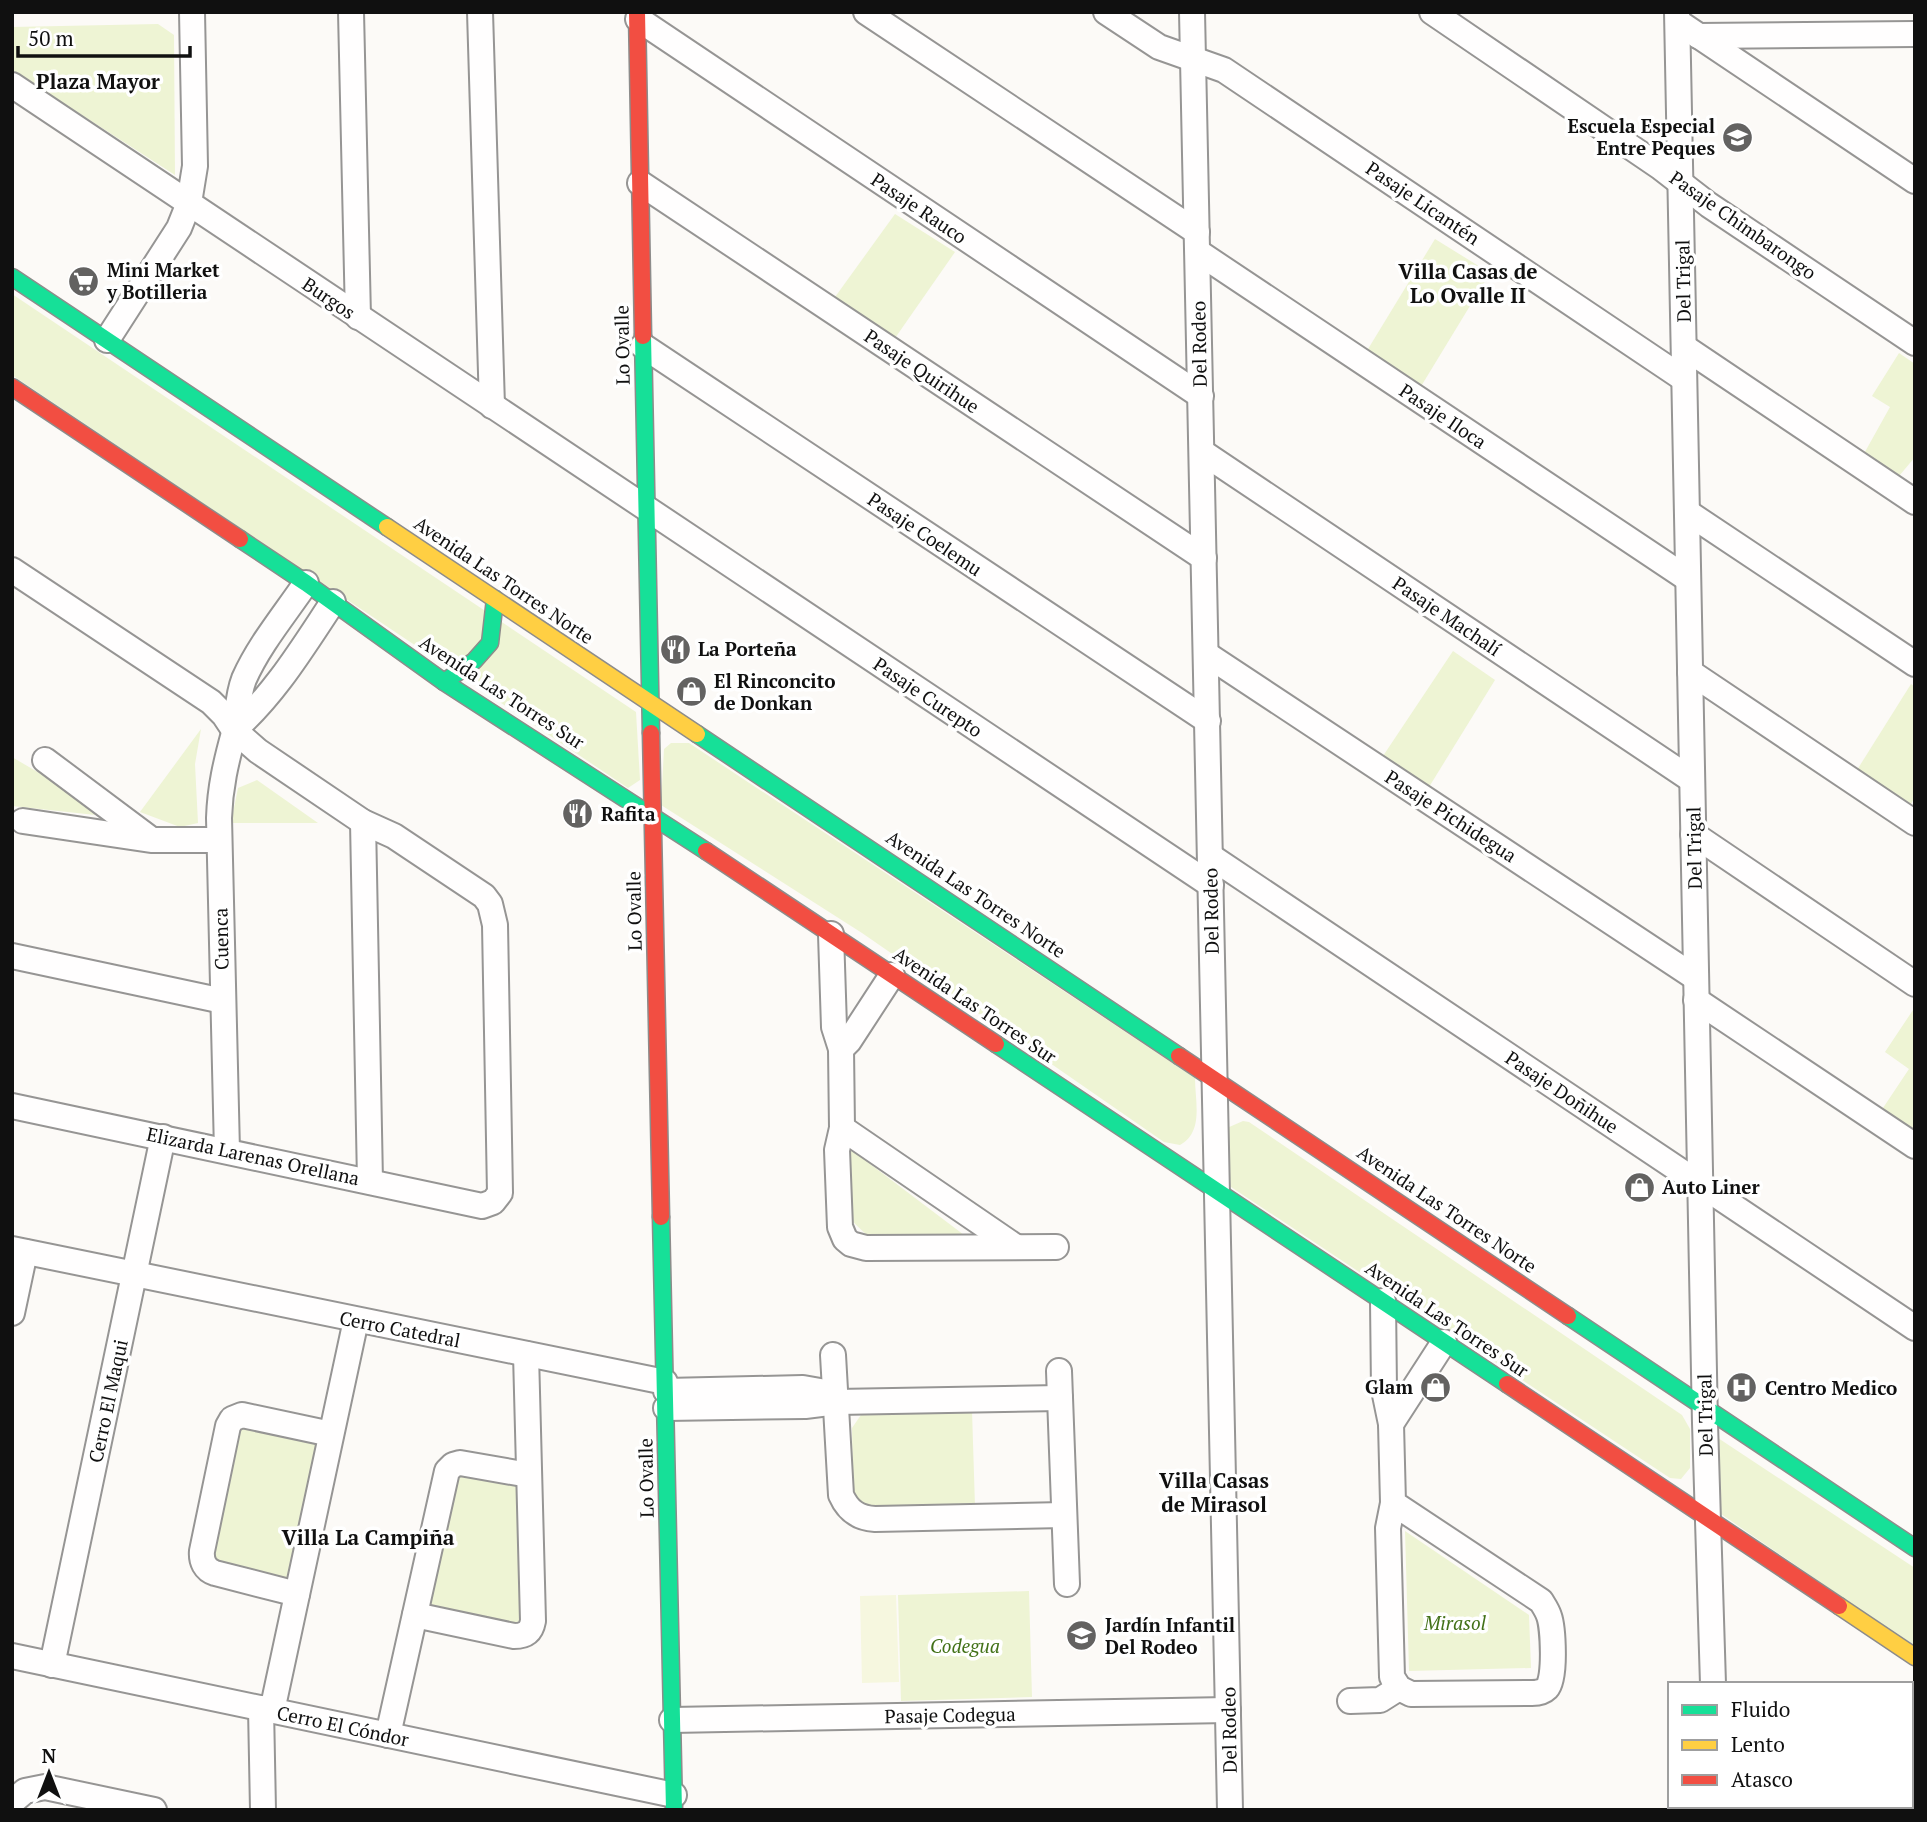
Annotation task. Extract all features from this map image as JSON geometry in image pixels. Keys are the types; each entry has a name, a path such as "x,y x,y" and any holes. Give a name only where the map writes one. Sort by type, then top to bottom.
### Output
{"street":[{"path":"107,340 179,228 189,204 195,166 191,12"},
{"path":"351,12 358,317"},
{"path":"480,12 492,406"},
{"name":"Pasaje Iloca","path":"866,12 1688,579"},
{"name":"Pasaje Licantén","path":"1106,12 1159,47 1224,70 1684,379"},
{"name":"Del Rodeo","path":"1192,12 1230,1810"},
{"name":"Pasaje Chimbarongo","path":"1432,12 1709,205 1915,344"},
{"name":"Lo Ovalle","path":"637,16 674,1802"},
{"name":"Pasaje Rauco","path":"637,16 1200,396"},
{"path":"1677,17 1698,36 1912,177"},
{"name":"Del Trigal","path":"1677,17 1704,1407 1713,1682"},
{"path":"1698,36 1915,34"},
{"name":"Burgos","path":"12,85 646,510"},
{"name":"Pasaje Quirihue","path":"640,183 1204,558"},
{"name":"Avenida Las Torres Norte","path":"12,277 1915,1548"},
{"name":"Pasaje Coelemu","path":"643,346 1208,721"},
{"path":"1684,347 1915,502"},
{"name":"Avenida Las Torres Sur","path":"12,387 306,583 444,682 653,816 1915,1657"},
{"name":"Pasaje Machalí","path":"1202,452 1692,780"},
{"name":"Pasaje Curepto","path":"646,510 1211,885"},
{"path":"1687,512 1915,664"},
{"path":"12,570 211,702 234,730 258,751 363,822 370,1181"},
{"name":"Cuenca","path":"228,1151 220,796 238,697 244,681 251,665 306,583"},
{"path":"444,682 474,661 490,643 495,599"},
{"path":"234,730 255,712 273,691 333,602"},
{"name":"Pasaje Pichidegua","path":"1206,654 1696,989 1915,1146"},
{"path":"1690,671 1915,822"},
{"path":"46,760 151,840"},
{"path":"23,821 151,840 219,840"},
{"name":"Elizarda Larenas Orellana","path":"12,1106 482,1206 494,1202 500,1188 495,925 490,904 476,890 394,836 363,822"},
{"path":"1693,834 1915,984"},
{"name":"Pasaje Doñihue","path":"1210,856 1915,1328"},
{"path":"831,934 834,1027 841,1049 842,1128 837,1150 839,1219 842,1234 851,1244 866,1248 1056,1247"},
{"path":"12,957 223,1001"},
{"path":"841,1049 892,975"},
{"path":"842,1128 1016,1247"},
{"name":"Cerro El Maqui","path":"52,1665 163,1137"},
{"path":"12,1313 19,1250"},
{"name":"Cerro Catedral","path":"19,1250 526,1354 666,1394 805,1406 837,1402 1060,1398"},
{"path":"1383,1301 1384,1390 1391,1424 1393,1503 1388,1528 1392,1677 1399,1688 1411,1694 1540,1692 1547,1689 1552,1679 1551,1627 1547,1609 1541,1601 1393,1503"},
{"path":"263,1810 267,1710 297,1594 356,1320"},
{"path":"1391,1424 1444,1342"},
{"path":"415,1615 514,1636 524,1635 531,1630 533,1621 526,1354"},
{"path":"833,1355 841,1495 857,1516 875,1519 1064,1515"},
{"path":"1059,1371 1067,1584"},
{"path":"297,1594 215,1573 203,1562 202,1551 228,1426 232,1419 242,1415 331,1434"},
{"path":"388,1735 446,1474 456,1464 464,1463 529,1475"},
{"name":"Cerro El Cóndor","path":"12,1656 388,1735 674,1802"},
{"path":"1350,1701 1380,1700 1399,1688"},
{"name":"Pasaje Codegua","path":"672,1720 1228,1710"},
{"path":"12,1802 25,1791 45,1787 112,1805 154,1810"}],"green space":[{"path":"158,24 174,35 175,175 12,70 12,27"},
{"path":"895,214 955,252 893,341 830,304"},
{"path":"1435,239 1490,273 1420,388 1365,354"},
{"path":"12,294 636,712 640,780 628,788 12,375"},
{"path":"1899,353 1915,364 1915,457 1894,482 1861,459 1890,407 1872,396"},
{"path":"1453,651 1495,680 1429,787 1383,756"},
{"path":"1911,684 1915,687 1915,797 1911,804 1857,770"},
{"path":"201,729 195,764 198,823 180,827 140,812"},
{"path":"671,743 689,743 1195,1078 1195,1124 1188,1139 1180,1145 1164,1142 862,933 661,805 664,749"},
{"path":"12,757 114,817 12,806"},
{"path":"257,780 318,823 231,823 238,788"},
{"path":"1915,1007 1915,1129 1911,1135 1879,1114 1909,1069 1885,1052"},
{"path":"1243,1121 1249,1122 1682,1415 1690,1429 1690,1468 1681,1479 1670,1478 1225,1183 1227,1128"},
{"path":"845,1145 968,1238 874,1242 849,1218"},
{"path":"972,1411 975,1507 867,1508 853,1493 852,1428 863,1412"},
{"path":"238,1426 319,1441 289,1581 217,1567 208,1556"},
{"path":"1718,1438 1915,1568 1915,1647 1718,1512"},
{"path":"455,1470 518,1482 522,1618 515,1624 430,1610 426,1598"},
{"name":"Mirasol","path":"1405,1531 1529,1615 1531,1668 1409,1671"},
{"name":"Codegua","path":"1029,1591 1032,1697 901,1701 898,1595"},
{"path":"896,1595 899,1682 862,1683 860,1596"}],"traffic: fast":[{"path":"12,277 387,527"},
{"path":"643,336 651,733"},
{"path":"240,539 444,682 706,851"},
{"path":"444,682 474,661 490,643 495,599"},
{"path":"697,734 1179,1056"},
{"path":"996,1044 1507,1384"},
{"path":"661,1217 674,1810"},
{"path":"1568,1316 1915,1548"}],"traffic: slow":[{"path":"387,527 697,734"},
{"path":"1839,1606 1915,1657"}],"traffic: jam":[{"path":"637,12 643,336"},
{"path":"12,387 240,539"},
{"path":"651,733 661,1217"},
{"path":"706,851 996,1044"},
{"path":"1179,1056 1568,1316"},
{"path":"1507,1384 1839,1606"}],"place":[{"name":"Escuela Especial Entre Peques","path":"1738,137"},
{"name":"Mini Market y Botilleria","path":"84,281"},
{"name":"La Porteña","path":"675,649"},
{"name":"El Rinconcito de Donkan","path":"691,692"},
{"name":"Rafita","path":"578,814"},
{"name":"Auto Liner","path":"1639,1187"},
{"name":"Glam","path":"1436,1387"},
{"name":"Centro Medico","path":"1742,1388"},
{"name":"Jardín Infantil Del Rodeo","path":"1082,1636"}],"district":[{"name":"Plaza Mayor","path":"98,82"},
{"name":"Villa Casas de Lo Ovalle II","path":"1468,284"},
{"name":"Villa Casas de Mirasol","path":"1214,1493"},
{"name":"Villa La Campiña","path":"368,1538"}]}
